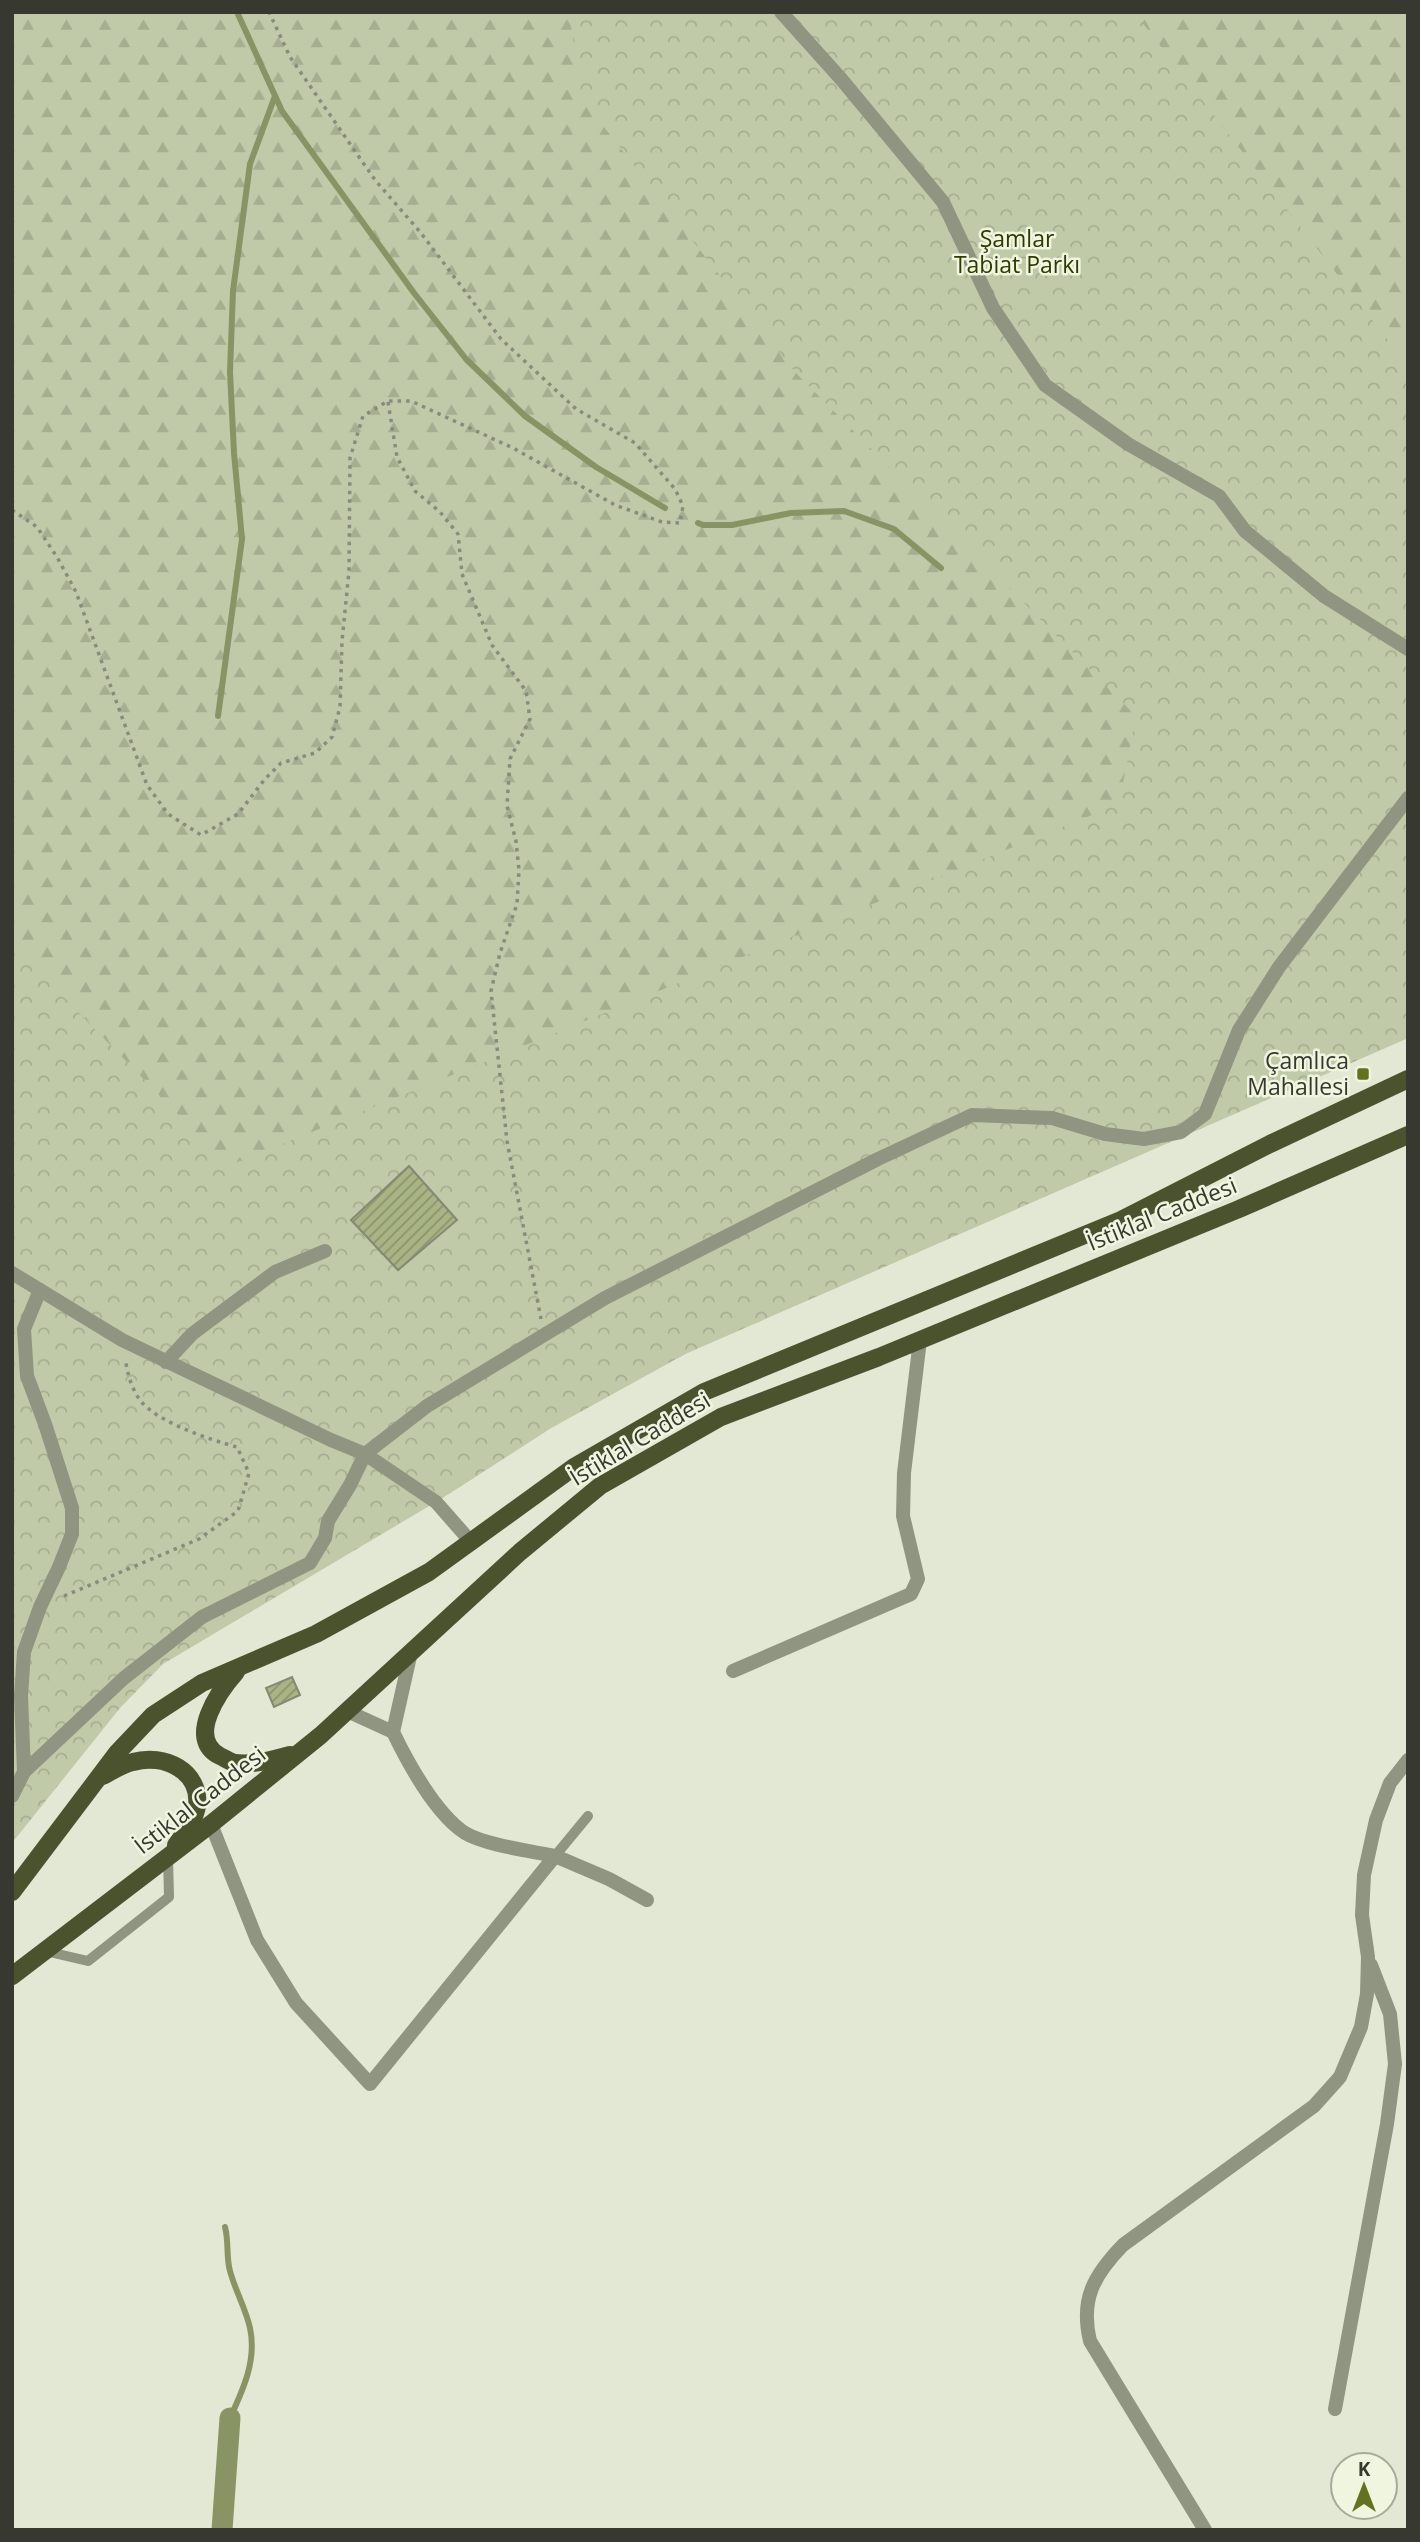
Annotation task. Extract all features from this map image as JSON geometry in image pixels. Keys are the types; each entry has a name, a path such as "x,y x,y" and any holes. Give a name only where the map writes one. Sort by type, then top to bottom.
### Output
{"main road":[{"name":"İstiklal Caddesi","path":"12,1892 117,1753 153,1714 202,1683 316,1634 429,1572 574,1467 649,1421 704,1392 1121,1220 1270,1144 1408,1079"},
{"name":"İstiklal Caddesi","path":"12,1976 169,1857 298,1753 520,1552 600,1486 721,1417 920,1340 1239,1209 1408,1135"},
{"path":"238,1669 219,1691 208,1715 205,1736 213,1753 234,1763 264,1762 298,1753"},
{"path":"101,1777 134,1761 166,1760 187,1773 196,1788 197,1808 169,1857"}],"street":[{"path":"781,12 842,80 943,202 993,308 1045,385 1128,443 1219,496 1245,531 1324,596 1405,644"},
{"path":"12,1796 24,1772 124,1678 202,1617 310,1563 325,1538 328,1521 365,1454 427,1406 606,1298 878,1159 972,1115 1052,1118 1105,1134 1144,1139 1181,1132 1205,1114 1239,1030 1279,967 1408,798"},
{"path":"166,1362 192,1334 275,1272 325,1251"},
{"path":"12,1273 122,1340 365,1454 436,1502 472,1543"},
{"path":"24,1772 21,1696 24,1652 40,1607 60,1567 72,1534 72,1508 46,1423 26,1376 23,1329 40,1290"},
{"path":"733,1671 911,1594 918,1579 903,1516 904,1473 920,1340"},
{"path":"393,1732 411,1651"},
{"path":"347,1711 393,1732 410,1766 448,1818 467,1834 502,1845 555,1856 609,1879 647,1900"},
{"path":"1205,2530 1090,2341 1086,2324 1088,2298 1102,2266 1123,2245 1314,2106 1340,2077 1361,2027 1367,1994 1368,1957 1362,1914 1364,1875 1376,1820 1390,1783 1408,1760"},
{"path":"211,1824 257,1940 296,2003 370,2084 555,1856"},
{"path":"1335,2409 1387,2124 1395,2064 1390,2014 1368,1957"}],"lane":[{"path":"555,1856 587,1816"},
{"path":"46,1951 88,1961 169,1897 169,1857"}],"path":[{"path":"12,510 37,527 76,592 148,785 168,814 201,835 237,814 281,763 315,753 332,737 340,707 342,640 349,571 350,458 363,416 388,401 411,401 513,448 615,505 662,522 680,523 683,506 675,489 635,443 576,409 501,339 421,233 375,180 290,57 269,12"},
{"path":"388,401 397,457 415,491 440,512 458,534 462,574 492,645 526,691 530,719 510,759 507,807 516,841 519,870 517,904 500,953 491,991 507,1141 545,1335"},
{"path":"40,1607 199,1539 238,1511 249,1473 237,1447 203,1438 160,1417 141,1402 130,1382 122,1340"}],"green space":[{"path":"12,12 1408,12 1408,1038 685,1354 551,1428 436,1502 251,1575 12,1775"},
{"name":"Şamlar Tabiat Parkı","path":"569,12 1134,12 1408,366 1408,1038 685,1354 551,1428 436,1502 163,1664 120,1708 12,1843 12,944 228,1166 1119,804 1136,716 795,372 582,99"}],"building":[{"path":"409,1166 457,1220 398,1270 351,1220"},
{"path":"292,1677 300,1695 274,1707 266,1688"}],"waterway":[{"path":"237,12 282,111 414,293 466,359 525,416 596,467 665,508"},
{"path":"218,716 242,539 230,372 233,291 250,164 275,96"},
{"path":"698,523 732,525 791,513 844,511 894,529 941,568"},
{"path":"225,2227 230,2271 252,2340 247,2374 230,2418"},
{"path":"222,2530 230,2418"}],"place":[{"name":"Çamlıca Mahallesi","path":"1363,1074"}]}
